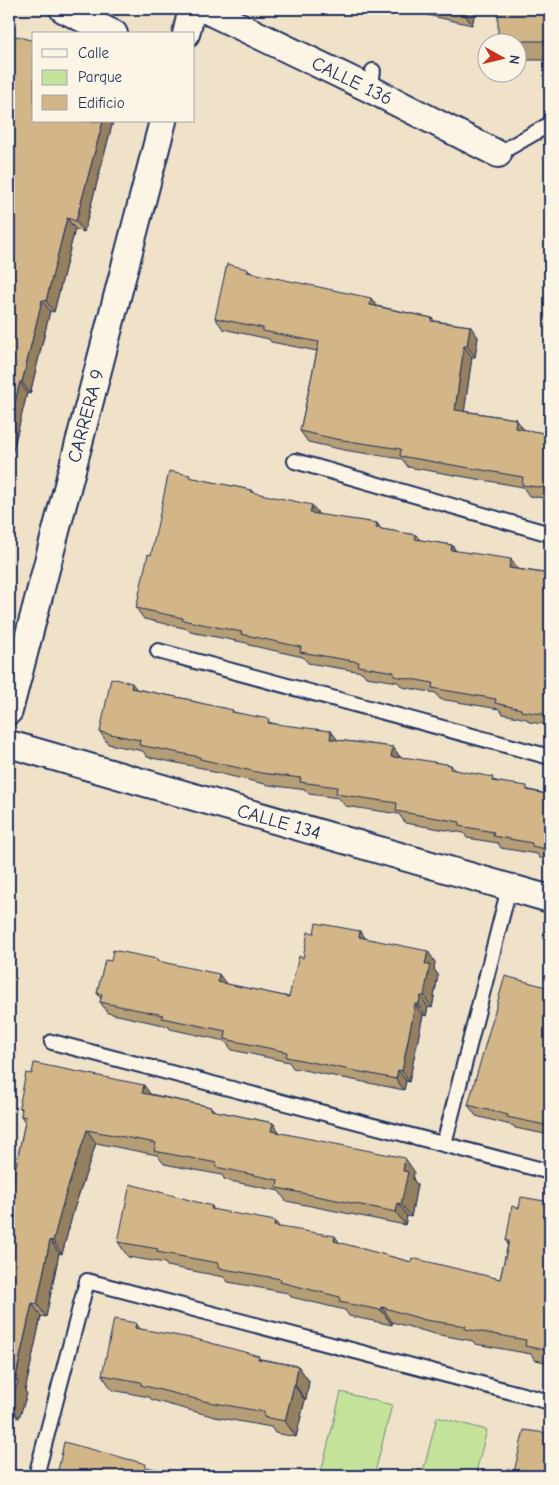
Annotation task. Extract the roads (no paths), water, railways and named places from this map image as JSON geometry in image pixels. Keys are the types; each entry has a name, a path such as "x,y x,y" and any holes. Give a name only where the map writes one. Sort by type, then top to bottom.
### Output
{"street":[{"path":"63,9 110,32"},
{"path":"186,32 192,9"},
{"name":"CALLE 136","path":"204,9 371,80 498,154"},
{"name":"CARRERA 9","path":"9,711 12,683 163,122"},
{"name":"CALLE 134","path":"9,744 509,888 550,898"}],"lane":[{"path":"498,154 550,124"},
{"path":"295,461 550,534"},
{"path":"158,650 550,757"},
{"path":"444,1144 509,888"},
{"path":"52,1042 550,1172"},
{"path":"36,1476 87,1281 550,1402"}]}
